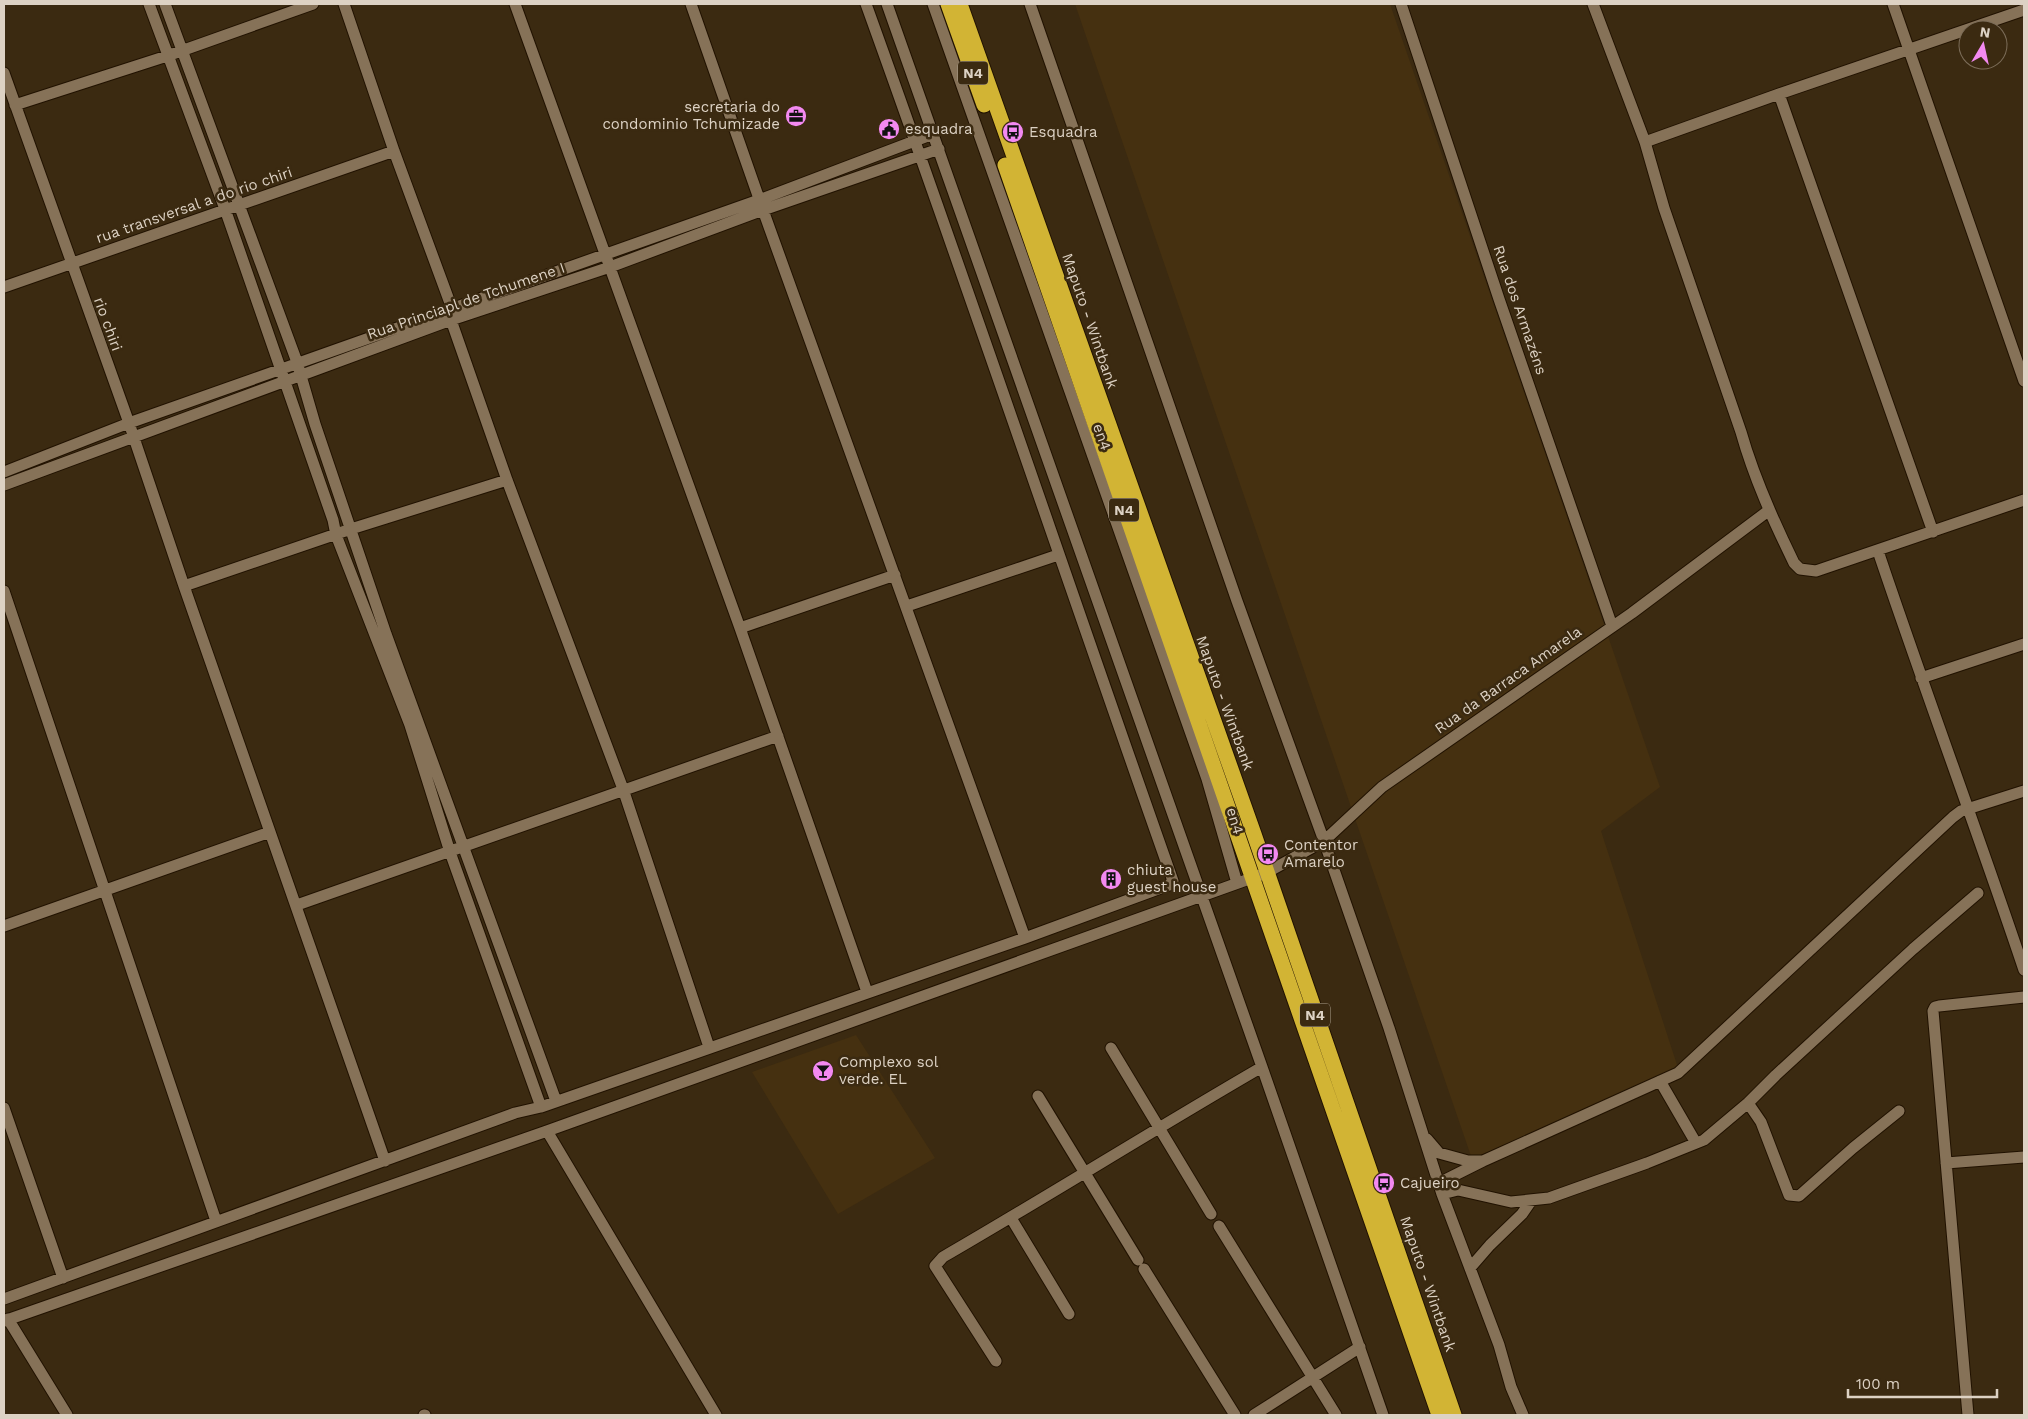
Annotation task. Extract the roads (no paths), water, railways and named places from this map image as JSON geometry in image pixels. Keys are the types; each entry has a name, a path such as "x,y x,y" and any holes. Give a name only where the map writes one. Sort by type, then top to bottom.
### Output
{"highway":[{"name":"Maputo - Wintbank","path":"948,4 1454,1415"},
{"name":"Maputo - Wintbank","path":"960,4 1260,876 1439,1415"}],"street":[{"path":"149,4 281,368 333,520 336,535 410,725 450,852 541,1107"},
{"path":"165,4 297,362 315,424 386,634 556,1101"},
{"path":"15,105 167,56 313,4"},
{"path":"344,4 394,151 450,303 450,314 507,480 623,789 709,1047"},
{"path":"515,4 740,628 866,992"},
{"path":"691,4 761,205 1025,938"},
{"path":"4,1299 515,1113 541,1107 1025,938 1169,886 1173,881 866,4"},
{"path":"887,4 1262,1067 1382,1415"},
{"name":"en4","path":"933,4 1207,779 1237,883"},
{"path":"1030,4 1237,601 1389,1028 1422,1134 1499,1345 1511,1387 1523,1415"},
{"name":"Rua dos Armazéns","path":"1401,4 1499,299 1612,626"},
{"path":"1893,4 2021,359 2024,382"},
{"path":"1598,5 1664,208 1738,423 1751,469 1768,511 1794,563 1800,569 1816,571 2024,500"},
{"path":"1644,142 2024,10"},
{"name":"rio chiri","path":"4,73 70,264 129,423 184,586 385,1160"},
{"path":"1779,94 1933,532"},
{"name":"Rua Princiapl de Tchumene I","path":"4,472 129,423 297,362 610,267 933,134"},
{"name":"Rua Princiapl de Tchumene I","path":"4,485 301,375 605,253 939,150"},
{"name":"rua transversal a do rio chiri","path":"4,287 394,151"},
{"path":"184,586 351,529 507,480"},
{"name":"Rua da Barraca Amarela","path":"6,1320 547,1131 1260,876 1324,841 1382,787 1632,613 1768,511"},
{"path":"1878,551 2024,970"},
{"path":"907,606 1058,555"},
{"path":"740,628 895,575"},
{"path":"4,591 216,1221"},
{"path":"1921,678 2024,644"},
{"path":"296,905 778,736"},
{"path":"1441,1188 1483,1161 1678,1073 1953,817 1969,808 2024,791"},
{"path":"4,926 270,832"},
{"path":"1441,1188 1511,1202 1531,1202 1549,1198 1608,1178 1696,1143 1713,1133 1748,1103 1912,949 1978,892"},
{"path":"1968,1415 1933,1011 1935,1007 1939,1006 2024,998"},
{"path":"1112,1048 1211,1214"},
{"path":"996,1361 935,1266 942,1257 1011,1218 1158,1127 1262,1067"},
{"path":"1660,1081 1696,1143"},
{"path":"1038,1096 1235,1415"},
{"path":"1748,1103 1761,1122 1790,1195 1794,1196 1799,1196 1853,1148 1899,1111"},
{"path":"4,1108 63,1278"},
{"path":"547,1131 716,1415"},
{"path":"1422,1134 1439,1153 1468,1161 1483,1161"},
{"path":"1946,1163 2024,1157"},
{"path":"1470,1268 1490,1245 1522,1214 1531,1202"},
{"path":"1011,1218 1069,1314"},
{"path":"1219,1226 1336,1415"},
{"path":"6,1320 67,1415"},
{"path":"1254,1415 1360,1348"}],"place":[{"name":"secretaria do condominio Tchumizade","path":"796,116"},
{"name":"esquadra","path":"889,129"},
{"name":"Esquadra","path":"1013,132"},
{"name":"Contentor Amarelo","path":"1268,854"},
{"name":"chiuta guest house","path":"1111,879"},
{"name":"Complexo sol verde. EL","path":"823,1071"},
{"name":"Cajueiro","path":"1384,1183"}]}
